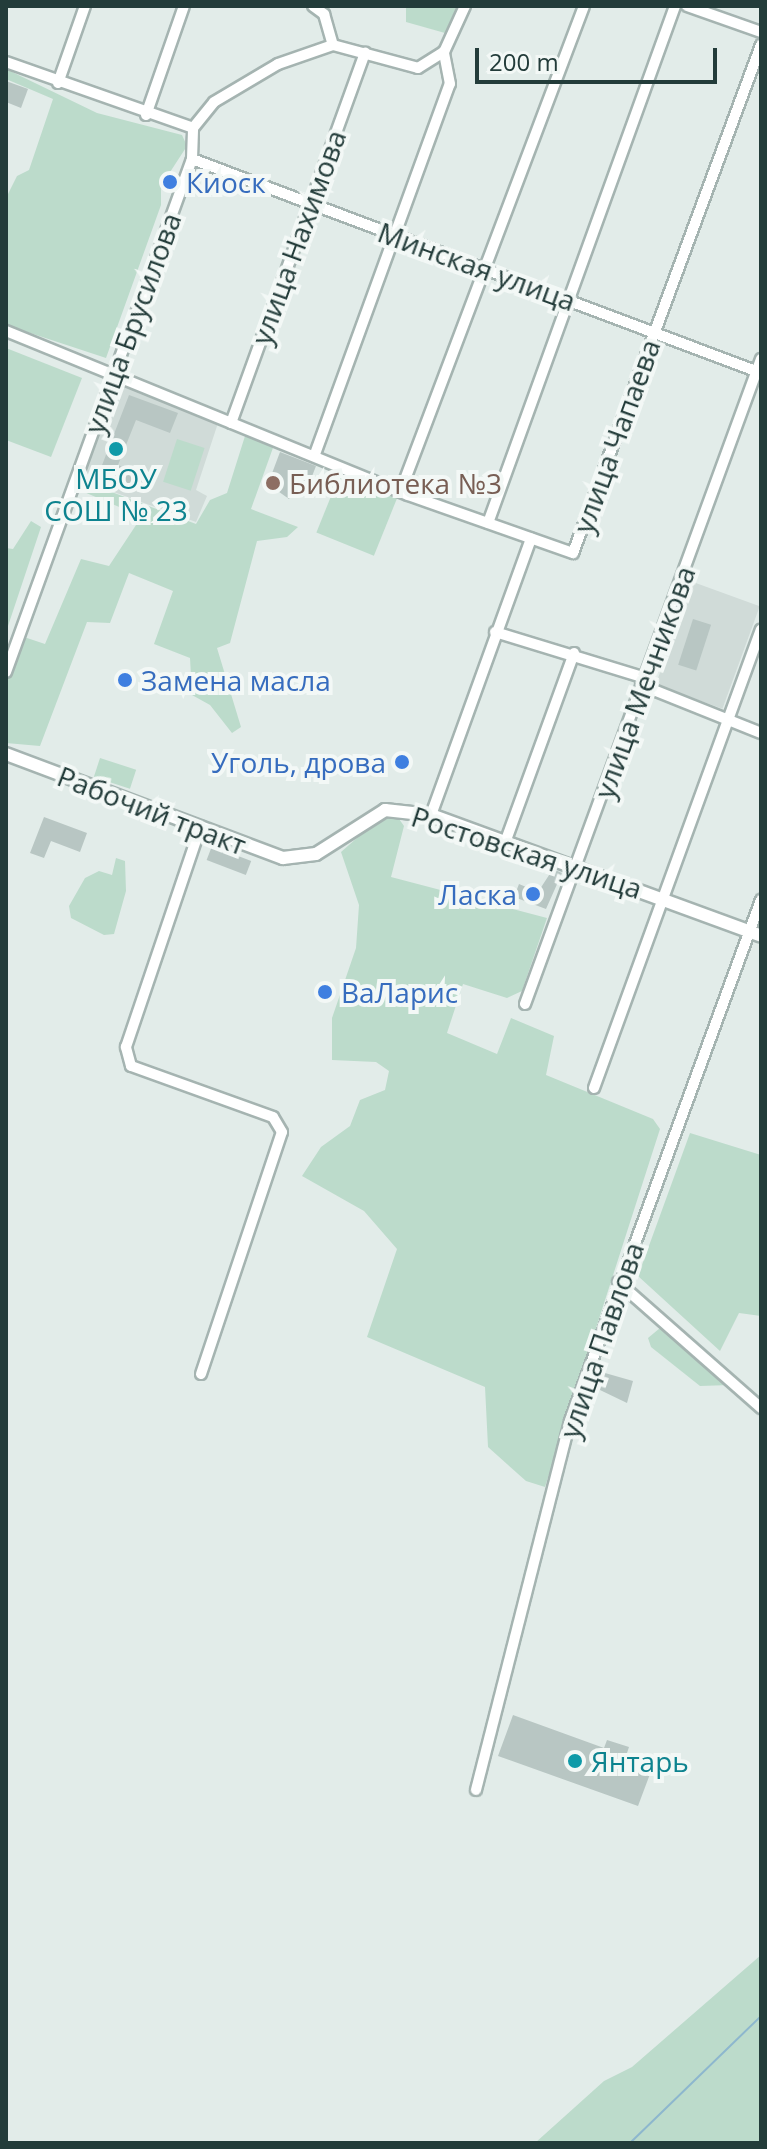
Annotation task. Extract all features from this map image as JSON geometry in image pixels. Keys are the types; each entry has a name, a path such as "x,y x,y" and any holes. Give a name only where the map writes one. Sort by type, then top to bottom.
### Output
{"street":[{"path":"58,83 85,6"},
{"path":"146,115 184,6"},
{"path":"313,6 324,14 333,45"},
{"path":"6,62 146,115 193,128 214,102 278,64 333,45 418,68 444,52 465,6"},
{"path":"401,490 584,6"},
{"path":"488,523 675,6"},
{"path":"687,6 761,32"},
{"name":"улица Чапаева","path":"431,815 531,538 573,553 761,45"},
{"name":"улица Нахимова","path":"231,423 365,52"},
{"path":"315,454 450,84 444,52"},
{"name":"улица Брусилова","path":"6,672 192,159 193,128"},
{"name":"Минская улица","path":"192,159 759,372"},
{"path":"6,331 113,372 231,423 531,538"},
{"name":"улица Мечникова","path":"525,1004 578,867 643,682 759,372 761,359"},
{"path":"594,1088 761,629"},
{"path":"495,632 574,653 761,733"},
{"path":"506,840 574,653"},
{"name":"Рабочий тракт","path":"6,754 269,854 300,859"},
{"name":"Ростовская улица","path":"300,859 370,815 401,810 431,815 506,840 664,897 755,934"},
{"path":"201,826 126,1047 131,1066 273,1117 282,1132 201,1374"},
{"name":"улица Павлова","path":"476,1790 570,1421 618,1282 755,934 761,900"},
{"path":"618,1282 761,1408"}],"shaded area":[{"path":"117,380 218,423 196,490 207,496 196,522 81,480"},
{"path":"693,582 760,606 722,709 656,684"}],"green space":[{"path":"406,6 456,8 445,33 406,22"},
{"path":"6,69 97,113 182,135 187,146 161,186 161,205 106,358 6,325 6,198 17,176 29,170 53,99 6,79"},
{"path":"6,348 82,378 51,457 6,440"},
{"path":"245,436 274,445 251,509 298,527 287,537 257,541 230,643 217,648 241,727 232,733 210,705 192,695 190,658 154,644 173,591 129,573 110,623 87,622 40,746 6,743 6,685 20,643 24,637 45,644 81,559 109,566 138,522 138,515 84,492 88,483 196,524 210,500 227,493"},
{"path":"177,439 205,448 191,491 163,482"},
{"path":"340,474 397,497 374,556 316,532"},
{"path":"31,521 41,527 6,632 6,548 13,549"},
{"path":"100,758 136,770 130,789 94,777"},
{"path":"397,816 404,826 391,877 547,918 522,991 507,998 463,984 447,1033 497,1054 511,1018 554,1036 546,1075 653,1119 660,1129 545,1487 526,1481 488,1447 485,1387 367,1337 397,1249 364,1211 302,1176 321,1147 350,1126 360,1100 385,1090 389,1071 376,1062 332,1060 332,1018 356,948 359,905 341,852 374,823"},
{"path":"116,858 125,861 126,891 114,934 104,935 71,918 69,906 85,878 99,871 112,875"},
{"path":"690,1133 761,1155 761,1316 739,1313 720,1351 638,1276"},
{"path":"660,1328 730,1385 700,1386 651,1347 648,1338"},
{"path":"761,1955 761,2143 535,2143 604,2081 632,2067"}],"building":[{"path":"6,81 28,89 21,108 6,102"},
{"name":"МБОУ СОШ № 23","path":"129,395 178,413 170,433 136,420 118,465 147,477 142,490 99,473"},
{"path":"280,452 316,466 304,497 292,493 289,499 268,484"},
{"path":"693,619 711,625 696,671 678,665"},
{"path":"44,817 87,833 80,852 51,841 44,858 30,853"},
{"path":"212,846 251,861 246,875 207,860"},
{"name":"Ласка","path":"553,869 562,873 546,909 514,897 519,884 538,892"},
{"path":"605,1373 633,1381 627,1403 600,1390"},
{"name":"Янтарь","path":"513,1715 604,1748 607,1740 629,1747 626,1756 653,1766 638,1806 498,1756"}],"waterway":[{"path":"630,2143 761,2016"}],"place":[{"name":"Киоск","path":"170,182"},
{"name":"МБОУ СОШ № 23","path":"116,449"},
{"name":"Библиотека №3","path":"273,483"},
{"name":"Замена масла","path":"125,680"},
{"name":"Уголь, дрова","path":"402,762"},
{"name":"Ласка","path":"533,894"},
{"name":"ВаЛарис","path":"325,992"},
{"name":"Янтарь","path":"575,1761"}]}
